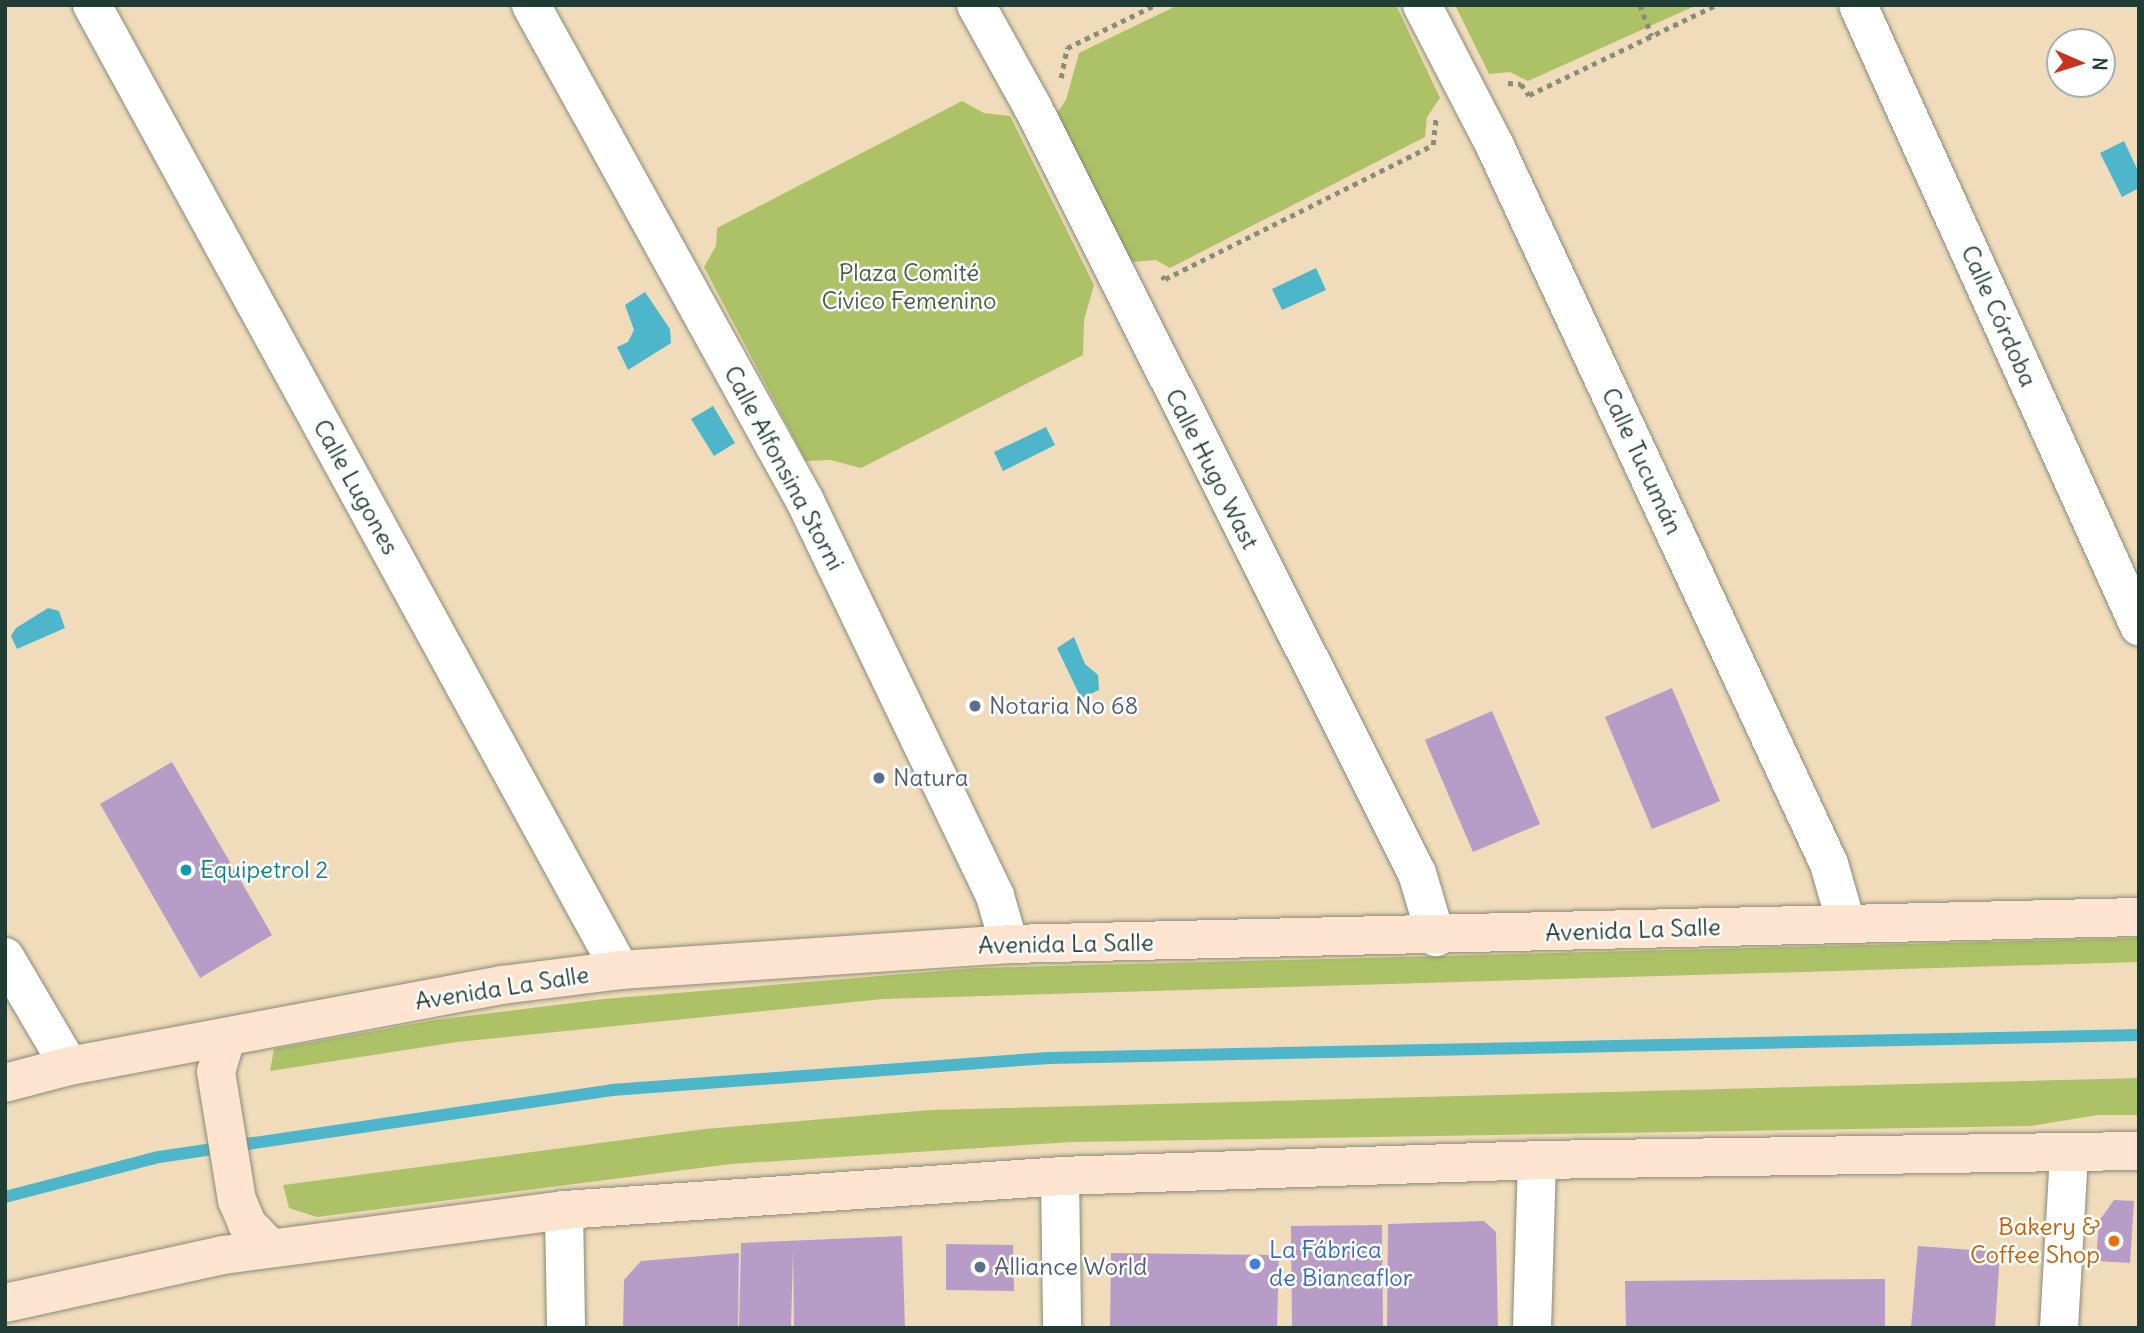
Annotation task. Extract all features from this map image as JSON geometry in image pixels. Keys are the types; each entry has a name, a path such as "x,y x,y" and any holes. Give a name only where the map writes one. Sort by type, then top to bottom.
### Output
{"main road":[{"name":"Avenida La Salle","path":"5,1083 69,1066 187,1046 220,1065 502,985 620,970 1009,944 1436,937 1846,923 2139,917"},
{"path":"220,1065 239,1208 223,1255"},
{"path":"5,1303 223,1255 564,1210 1060,1176 1537,1160 2139,1151"},
{"path":"239,1208 270,1248"}],"street":[{"name":"Calle Lugones","path":"92,5 620,970"},
{"name":"Calle Alfonsina Storni","path":"531,5 805,501 995,896 1009,944"},
{"name":"Calle Hugo Wast","path":"976,5 1033,108 1417,873 1436,937"},
{"name":"Calle Tucumán","path":"1422,5 1469,96 1829,864 1846,923"},
{"name":"Calle Córdoba","path":"1858,5 2139,626"},
{"path":"5,957 69,1066"},
{"path":"2059,1328 2069,1152"},
{"path":"1532,1328 1537,1160"},
{"path":"1060,1176 1062,1328"},
{"path":"564,1210 566,1328"}],"path":[{"path":"1033,108 1057,89 1067,48 1155,5"},
{"path":"1640,5 1652,36"},
{"path":"1116,274 1141,266 1152,267 1165,279 1433,145 1434,120 1444,107 1504,83 1521,84 1529,95 1716,5"}],"green space":[{"path":"1178,5 1396,5 1440,98 1427,117 1425,137 1170,268 1156,260 1123,263 1055,116 1066,100 1079,53"},
{"path":"1455,5 1697,5 1528,81 1510,72 1489,74"},
{"name":"Plaza Comité Cívico Femenino","path":"962,101 984,113 1010,116 1094,285 1084,320 1083,355 861,468 830,460 806,461 704,267 716,246 717,228"},
{"path":"2139,938 2139,962 883,999 457,1042 270,1071 274,1049 435,1020 604,999 976,968"},
{"path":"2139,1078 2139,1115 2098,1115 2031,1126 1072,1142 731,1164 317,1217 289,1208 283,1185 705,1129 930,1110"}],"water":[{"path":"2124,141 2139,173 2139,188 2122,197 2100,153"},
{"path":"1316,268 1326,290 1282,310 1272,289"},
{"path":"645,292 670,329 671,343 628,370 617,347 628,342 634,330 625,305"},
{"path":"713,406 735,443 714,456 691,419"},
{"path":"1046,427 1055,445 1003,471 994,452"},
{"path":"48,608 59,611 65,628 17,649 11,636 16,628"},
{"path":"1074,637 1085,664 1098,675 1099,690 1081,698 1057,648"}],"building":[{"path":"1672,688 1720,801 1652,829 1605,717"},
{"path":"1492,711 1540,824 1473,852 1425,740"},
{"name":"Equipetrol 2","path":"172,762 272,935 200,978 100,804"},
{"name":"Bakery & Coffee Shop","path":"2114,1200 2134,1201 2130,1263 2096,1261 2099,1221"},
{"path":"1484,1221 1496,1232 1498,1328 1387,1328 1388,1224"},
{"path":"1382,1225 1383,1328 1292,1328 1291,1226"},
{"path":"902,1236 905,1328 794,1328 793,1251 791,1328 739,1328 741,1243"},
{"path":"946,1244 1013,1245 1014,1291 946,1290"},
{"path":"1918,1246 2000,1252 1995,1328 1911,1328"},
{"path":"739,1253 738,1328 623,1328 624,1280 641,1261"},
{"path":"1111,1253 1279,1255 1277,1328 1110,1328"},
{"path":"1885,1279 1885,1328 1626,1328 1625,1281"}],"waterway":[{"path":"5,1197 159,1157 612,1090 1049,1058 2139,1035"}],"place":[{"name":"Notaria No 68","path":"975,706"},
{"name":"Natura","path":"879,778"},
{"name":"Equipetrol 2","path":"186,870"},
{"name":"Bakery & Coffee Shop","path":"2114,1241"},
{"name":"La Fábrica de Biancaflor","path":"1255,1264"},
{"name":"Alliance World","path":"980,1267"}]}
